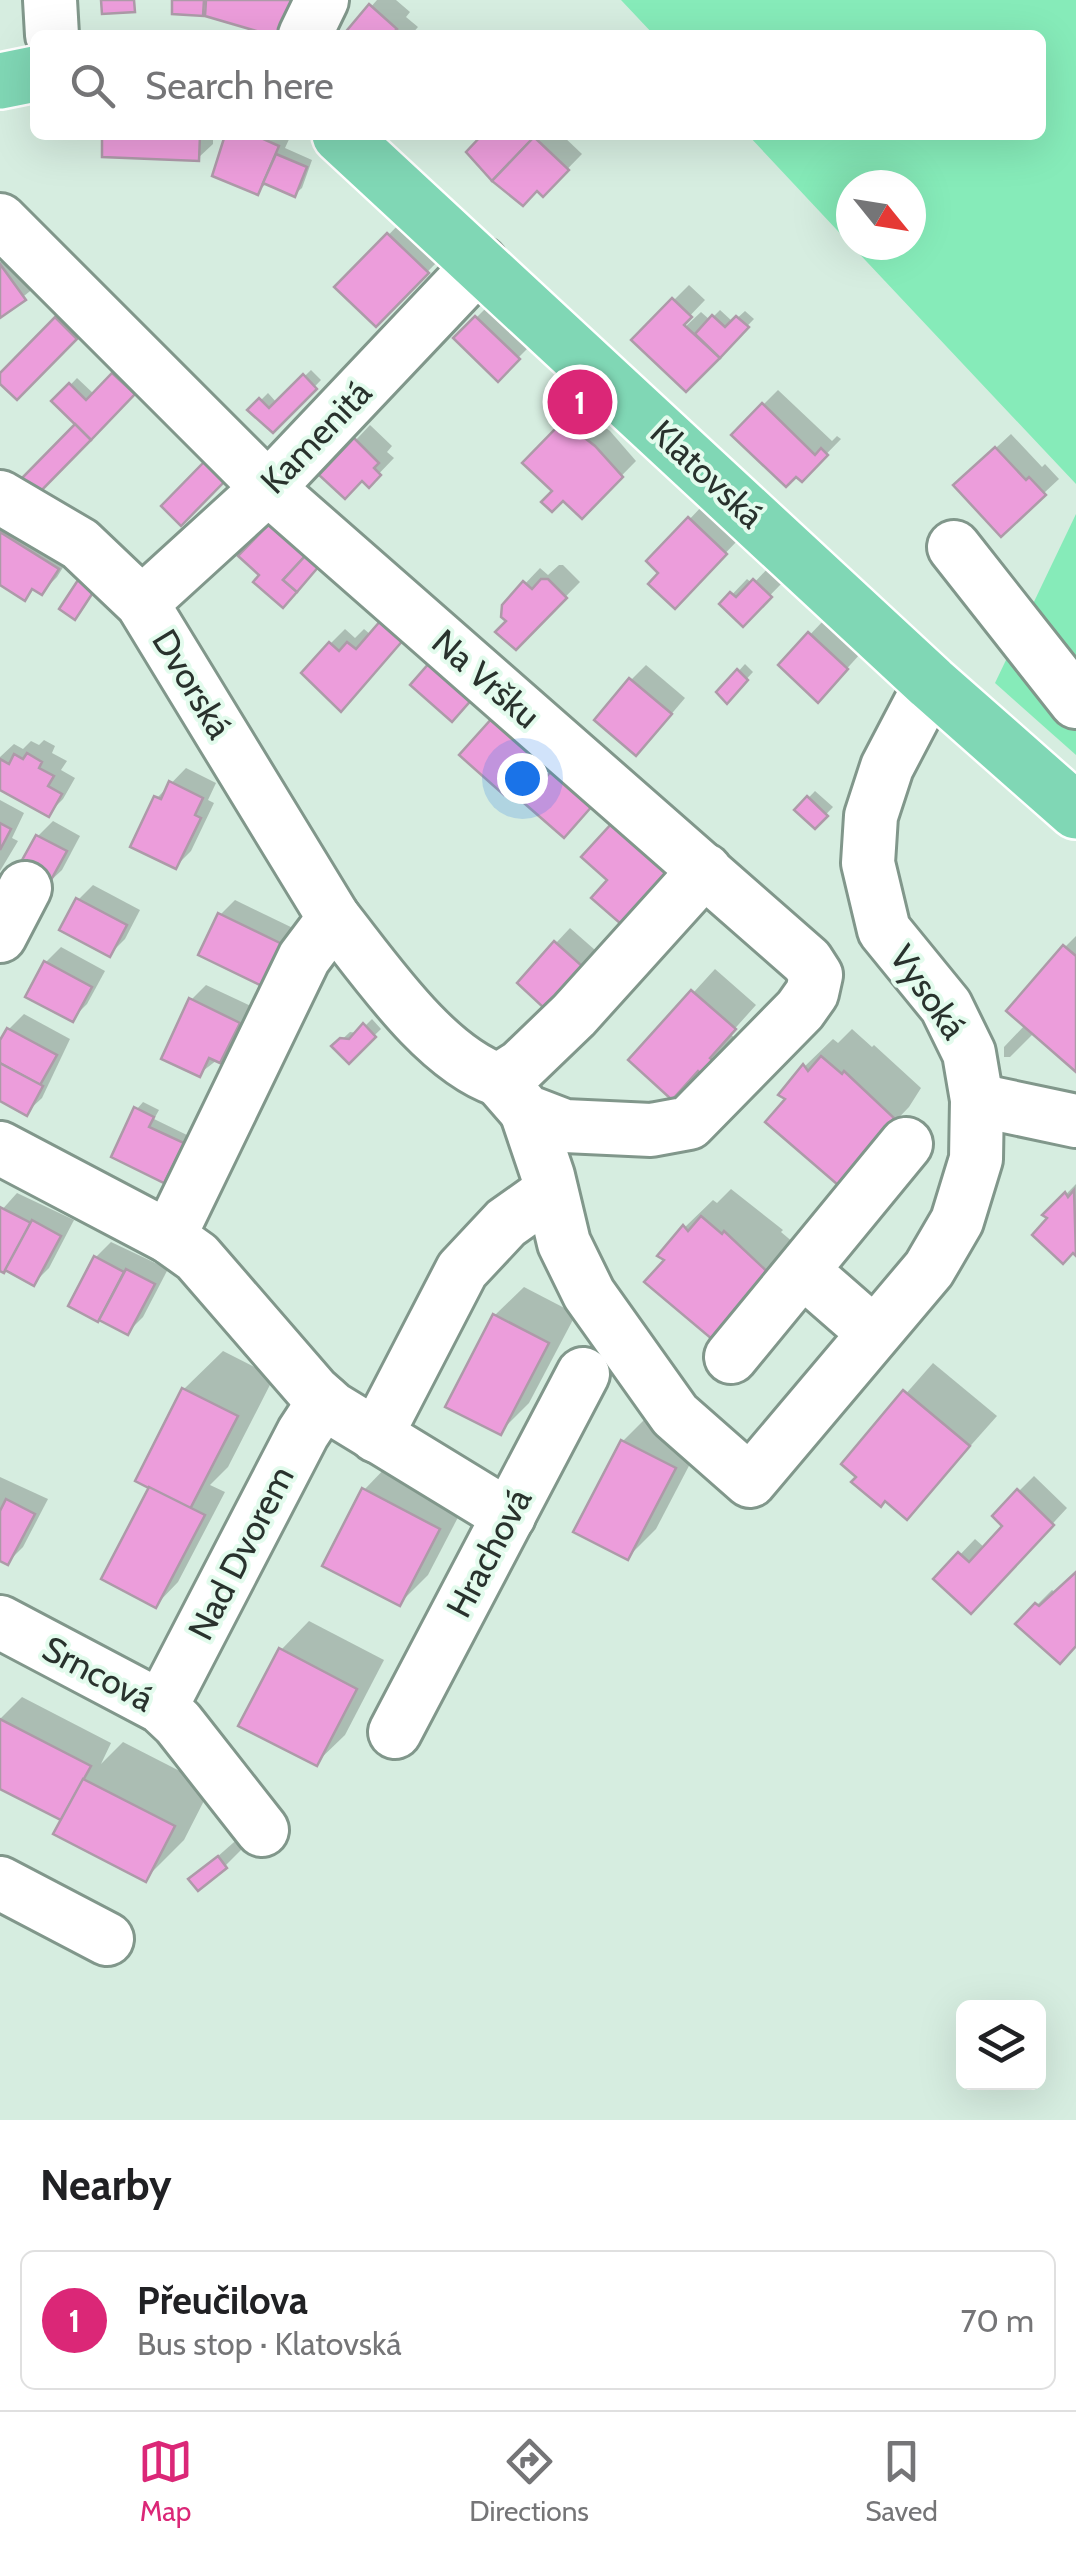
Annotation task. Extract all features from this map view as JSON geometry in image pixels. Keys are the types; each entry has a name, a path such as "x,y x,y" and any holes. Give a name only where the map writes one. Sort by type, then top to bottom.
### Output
{"main road":[{"path":"0,81 30,75"},
{"name":"Klatovská","path":"346,140 931,684 1076,811"}],"street":[{"path":"50,0 52,30"},
{"path":"307,30 322,0"},
{"name":"Na Vršku","path":"0,220 268,488 705,870 807,961 816,975 806,1002 689,1123 651,1130 565,1126 512,1096"},
{"name":"Kamenitá","path":"142,604 268,488 481,263"},
{"name":"Dvorská","path":"0,497 80,544 142,604 334,918 450,1054 512,1096"},
{"path":"954,547 1076,702"},
{"name":"Vysoká","path":"552,1191 564,1243 589,1294 676,1415 750,1480 929,1269 957,1221 976,1159 978,1100 970,1053 946,1006 884,930 868,863 871,816 887,767 931,684"},
{"path":"376,1436 462,1270 506,1224 552,1191 512,1096 521,1066 574,1015 705,870"},
{"path":"0,936 25,888"},
{"path":"169,1238 304,958 334,918"},
{"path":"978,1100 1076,1121"},
{"path":"731,1358 906,1144"},
{"path":"0,1148 169,1238 197,1257 324,1401 509,1516"},
{"path":"802,1271 874,1333"},
{"name":"Hrachová","path":"395,1732 583,1374"},
{"name":"Nad Dvorem","path":"161,1706 302,1433 324,1401"},
{"name":"Srncová","path":"4,1634 161,1706 262,1830"},
{"path":"0,1883 107,1939"}],"green space":[{"path":"621,0 1076,0 1076,484 865,260 926,260 926,170 836,170 836,229 753,140 1046,140 1046,30 649,30"},
{"path":"1076,514 1076,755 995,683"}],"building":[{"path":"101,0 134,0 135,12 102,14"},
{"path":"172,0 204,0 203,16 172,14"},
{"path":"206,0 293,0 285,30 253,30 205,16"},
{"path":"369,4 397,29 396,30 347,30"},
{"path":"102,140 200,140 199,161 102,157"},
{"path":"223,140 265,140 279,146 258,195 212,176"},
{"path":"477,140 531,140 492,181 466,152"},
{"path":"531,140 537,140 569,170 543,197 537,191 523,206 492,181"},
{"path":"276,154 307,167 295,197 263,183"},
{"path":"387,233 429,273 376,327 334,287"},
{"path":"0,264 26,300 0,318"},
{"path":"672,298 692,317 684,325 720,358 686,392 631,340"},
{"path":"712,315 725,327 736,316 749,327 720,358 695,334"},
{"path":"475,316 520,359 498,382 453,338"},
{"path":"55,317 77,339 17,400 0,384 0,373"},
{"path":"112,373 135,394 91,440 51,401 69,383 86,400"},
{"path":"303,374 317,389 273,433 247,410 259,398 269,408"},
{"path":"762,403 815,455 821,448 828,455 802,482 796,477 786,487 731,435"},
{"path":"563,421 595,446 623,477 582,519 563,501 552,512 541,502 552,491 522,463"},
{"path":"75,424 91,440 38,494 22,478"},
{"path":"354,438 379,463 374,468 381,475 369,488 362,481 345,499 319,475"},
{"path":"995,447 1046,495 1001,537 953,485"},
{"path":"204,462 224,482 181,526 161,506"},
{"path":"688,517 727,554 675,609 648,584 658,573 646,561"},
{"path":"271,522 307,554 283,580 297,592 283,608 253,582 259,575 238,556"},
{"path":"0,532 59,569 42,595 32,589 25,601 0,585"},
{"path":"307,554 320,565 297,592 283,580"},
{"path":"541,579 548,579 567,598 516,650 495,632 506,621 501,617 502,605 523,581 532,589"},
{"path":"753,579 772,597 743,627 719,604 730,592 736,597"},
{"path":"78,580 94,591 75,620 59,609"},
{"path":"382,619 405,638 341,712 301,673 329,642 339,651 347,642 356,649"},
{"path":"808,632 848,669 818,703 778,665"},
{"path":"431,661 473,698 452,722 410,685"},
{"path":"737,669 748,680 727,704 716,692"},
{"path":"629,678 672,714 636,756 594,720"},
{"path":"494,716 539,756 504,795 459,755"},
{"path":"27,753 42,762 39,768 54,776 48,786 62,794 49,817 0,790 0,759 9,764 14,754 23,759"},
{"path":"553,769 594,804 564,838 524,803"},
{"path":"169,781 203,798 195,815 201,818 176,869 130,847 154,796 161,799"},
{"path":"807,796 828,816 815,829 794,810"},
{"path":"613,822 669,871 621,924 591,898 607,880 581,857"},
{"path":"0,823 11,829 0,850"},
{"path":"36,835 67,851 47,887 16,871"},
{"path":"76,898 127,925 110,957 59,930"},
{"path":"218,913 284,945 264,987 198,955"},
{"path":"554,941 582,966 545,1009 517,983"},
{"path":"1063,945 1076,956 1076,1072 1006,1011"},
{"path":"44,961 92,987 73,1022 25,997"},
{"path":"691,990 736,1029 710,1058 715,1062 703,1076 698,1071 672,1100 628,1060"},
{"path":"189,998 240,1023 220,1063 209,1058 200,1077 161,1059"},
{"path":"363,1023 376,1037 349,1064 331,1046 340,1038 349,1039"},
{"path":"7,1028 57,1055 40,1085 0,1063 0,1040"},
{"path":"821,1056 842,1074 844,1071 894,1118 838,1185 765,1122 785,1099 778,1095 803,1064 808,1071"},
{"path":"0,1063 43,1086 27,1116 0,1101"},
{"path":"134,1107 154,1117 149,1127 184,1143 164,1183 111,1157"},
{"path":"1074,1190 1076,1256 1073,1253 1063,1264 1032,1235 1047,1218 1042,1215 1065,1192 1068,1197"},
{"path":"0,1207 31,1223 4,1273 0,1271"},
{"path":"701,1216 722,1234 724,1231 774,1278 719,1345 644,1282 664,1260 657,1256 683,1225 688,1231"},
{"path":"32,1220 61,1236 34,1286 5,1270"},
{"path":"94,1256 124,1272 98,1322 68,1306"},
{"path":"126,1269 155,1284 128,1335 99,1320"},
{"path":"493,1314 549,1343 501,1435 445,1407"},
{"path":"182,1388 238,1416 190,1509 135,1481"},
{"path":"903,1390 970,1446 907,1520 885,1501 881,1507 851,1482 856,1477 841,1464"},
{"path":"621,1440 676,1468 628,1560 573,1532"},
{"path":"149,1487 205,1515 156,1608 101,1579"},
{"path":"362,1488 440,1529 400,1606 322,1566"},
{"path":"1017,1489 1054,1525 971,1614 933,1579 958,1552 969,1562 1002,1526 992,1516"},
{"path":"6,1499 35,1514 8,1565 0,1561 0,1511"},
{"path":"1076,1572 1076,1646 1060,1664 1015,1624 1035,1603 1039,1606"},
{"path":"279,1648 357,1689 317,1766 238,1726"},
{"path":"0,1719 91,1766 61,1820 0,1789"},
{"path":"83,1779 175,1826 146,1882 53,1834"},
{"path":"218,1856 227,1868 198,1891 188,1879"}],"place":[{"name":"Přeučilova","path":"580,402"}]}
